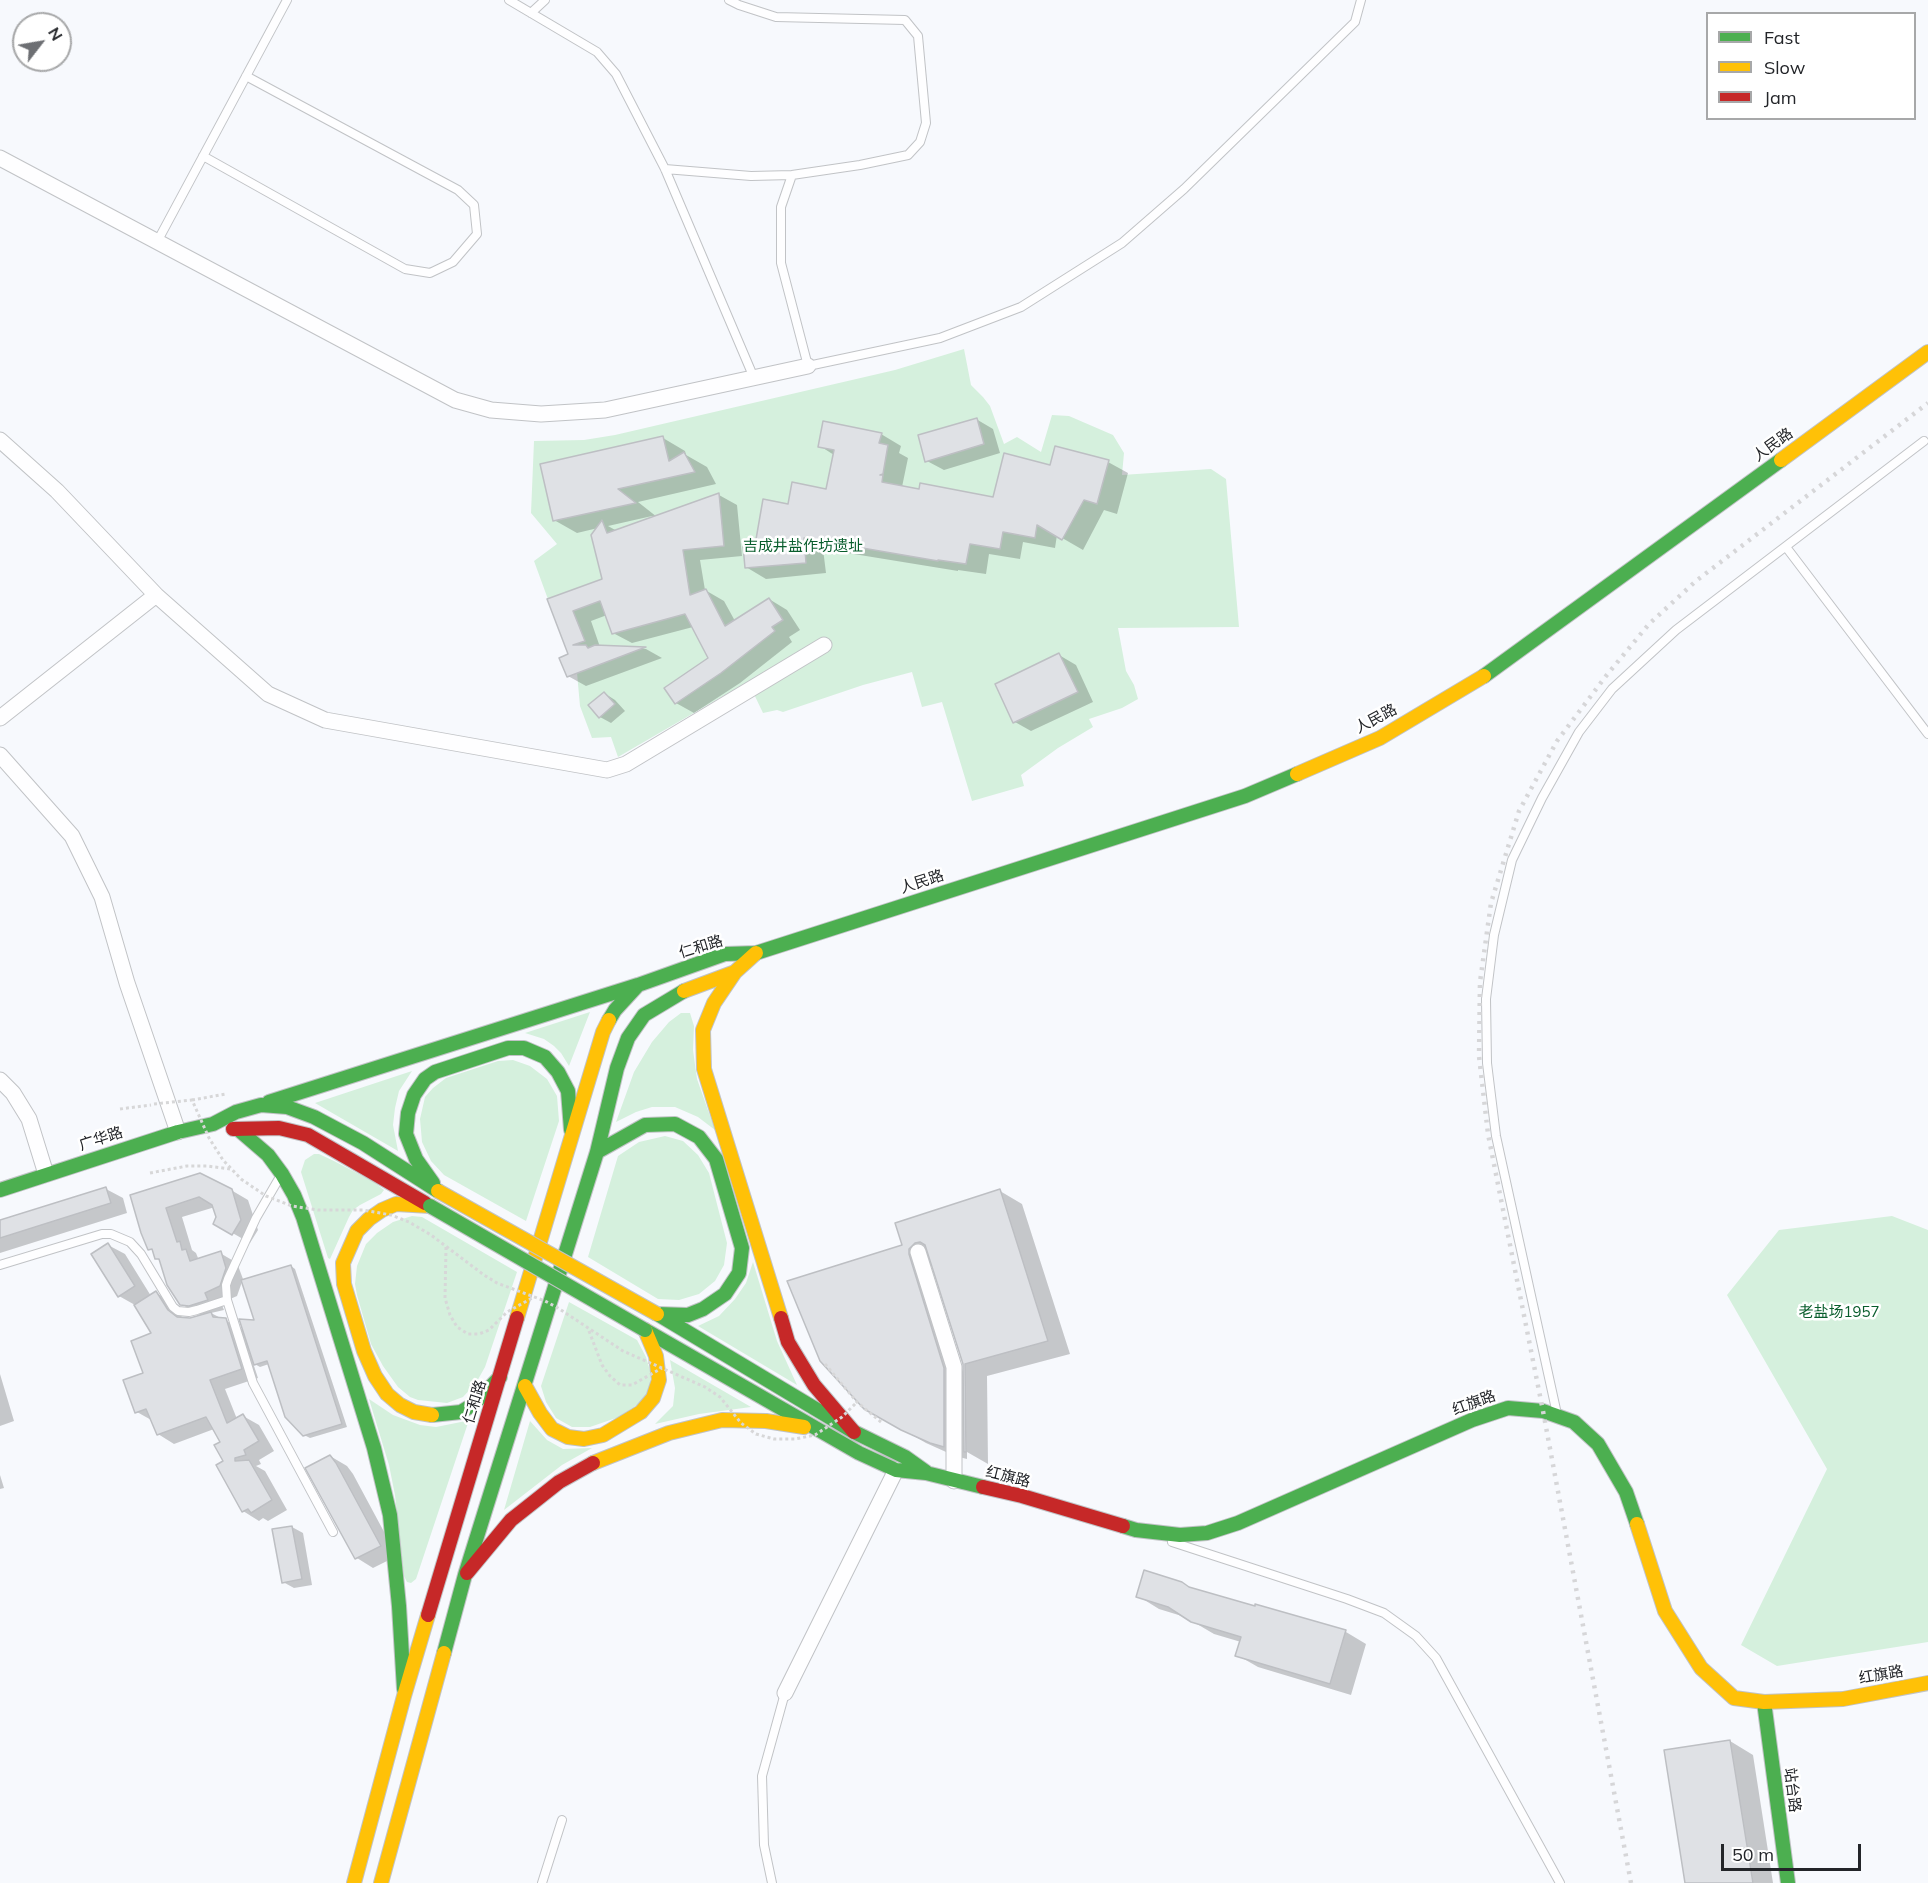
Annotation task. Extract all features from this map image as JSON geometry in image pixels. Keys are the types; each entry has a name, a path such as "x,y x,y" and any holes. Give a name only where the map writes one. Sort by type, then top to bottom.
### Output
{"main road":[{"name":"人民路","path":"756,953 1245,796 1380,738 1486,675 1928,352"},
{"path":"756,953 735,972 714,1003 703,1030 704,1068 788,1342 814,1385 854,1432"},
{"name":"仁和路","path":"354,1883 404,1696 603,1032 615,1010 638,985 725,954 756,953"},
{"path":"381,1883 465,1575 597,1152 617,1068 628,1038 644,1015 682,992 735,972"},
{"path":"213,1124 236,1112 638,985"},
{"path":"438,1191 416,1159 406,1134 408,1113 414,1095 425,1079 435,1072 508,1048 524,1048 545,1057 558,1072 568,1091 572,1139"},
{"path":"261,1105 286,1107 314,1117 363,1143 438,1191 657,1314 854,1432 905,1457 926,1473"},
{"path":"213,1124 239,1130 279,1128 308,1135 814,1428 896,1470 926,1473"},
{"name":"广华路","path":"0,1190 178,1132 213,1124"},
{"path":"597,1152 645,1125 675,1124 699,1137 716,1159 742,1248 739,1273 724,1294 703,1309 688,1315 657,1314"},
{"path":"239,1130 268,1155 282,1174 303,1217 375,1448 390,1515 399,1606 404,1696"},
{"path":"430,1206 396,1204 382,1209 357,1231 349,1246 344,1263 344,1284 364,1351 375,1376 387,1394 400,1405 414,1412 429,1415 461,1412 474,1404 500,1377"},
{"path":"525,1386 552,1429 568,1437 584,1439 603,1435 641,1412 653,1398 659,1380 656,1356 645,1330"},
{"name":"红旗路","path":"926,1473 1022,1496 1136,1530 1180,1535 1207,1533 1238,1523 1472,1420 1508,1408 1543,1411 1574,1422 1599,1444 1626,1492 1665,1611 1701,1668 1734,1698 1764,1702 1843,1699 1928,1683"},
{"path":"465,1575 511,1520 559,1482 603,1458 669,1433 722,1420 766,1421 814,1428"},
{"name":"站台路","path":"1764,1702 1788,1883"}],"street":[{"path":"0,159 455,400 491,410 541,414 605,410 808,366"},
{"path":"0,440 57,490 156,595 268,694 325,720 607,770 626,764 824,645"},
{"path":"0,718 156,595"},
{"path":"0,754 72,836 102,897 127,983 178,1132"},
{"path":"0,1080 13,1093 29,1119 46,1174"},
{"path":"918,1252 954,1367 954,1481"},
{"path":"786,1693 896,1470"}],"lane":[{"path":"157,242 287,0"},
{"path":"509,0 597,52 616,74 665,169 754,378"},
{"path":"531,13 545,0"},
{"path":"665,169 751,176 792,175 860,165 908,154 920,142 926,123 918,36 905,20 776,17 729,0"},
{"path":"792,175 781,207 782,263 808,366 940,338 1021,307 1122,243 1184,189 1355,22 1361,0"},
{"path":"203,156 405,269 430,273 453,262 477,234 474,205 458,190 246,76"},
{"path":"1557,1416 1496,1136 1487,1063 1486,999 1494,935 1512,860 1542,798 1580,732 1612,689 1676,630 1924,441"},
{"path":"1786,547 1928,734"},
{"path":"282,1174 256,1218 228,1279 227,1300 253,1383 333,1532"},
{"path":"0,1265 102,1234 111,1234 130,1242 177,1311 189,1312 227,1300"},
{"path":"1136,1530 1384,1613 1416,1636 1436,1658 1560,1883"},
{"path":"772,1883 764,1845 762,1776 786,1693"},
{"path":"542,1883 562,1820"}],"path":[{"path":"120,1109 231,1094"},
{"path":"192,1100 209,1138 230,1169 253,1188 280,1202 305,1208 350,1209 392,1215 409,1222 431,1235 497,1283 558,1308 622,1351 705,1387 720,1397 741,1423 756,1434 774,1439 795,1439 815,1435 842,1417 857,1402"},
{"path":"150,1173 187,1166 230,1169"},
{"path":"446,1247 445,1298 450,1316 457,1327 468,1334 479,1334 489,1330 507,1312 534,1297"},
{"path":"588,1330 602,1365 620,1385 632,1385 662,1368"},
{"path":"823,1361 857,1402 881,1423"}],"green space":[{"name":"吉成井盐作坊遗址","path":"964,349 971,385 990,406 1004,444 1017,437 1041,452 1052,415 1069,416 1113,435 1124,453 1122,475 1211,469 1226,479 1239,627 1118,628 1126,671 1134,685 1138,699 1122,708 1089,719 1093,727 1058,748 1021,775 1024,786 972,801 942,702 922,707 912,672 863,685 783,712 777,710 763,713 752,690 743,690 723,696 618,757 611,737 592,738 580,706 577,673 567,677 559,658 568,654 534,561 557,544 531,513 534,441 584,440 615,435 895,370"},
{"path":"590,1012 569,1066 554,1046 544,1039 525,1033"},
{"path":"681,1013 690,1013 694,1026 693,1050 697,1079 715,1130 698,1117 675,1107 652,1107 616,1122 634,1072 652,1042 669,1022"},
{"path":"513,1060 530,1066 547,1079 557,1096 559,1121 526,1221 444,1175 431,1161 422,1142 420,1119 425,1097 446,1078 498,1061"},
{"path":"412,1071 399,1091 395,1108 393,1125 398,1151 315,1103"},
{"path":"665,1136 683,1141 698,1155 709,1173 727,1243 724,1265 715,1281 699,1294 679,1300 658,1299 588,1257 618,1156 639,1142"},
{"path":"314,1154 334,1161 374,1182 384,1190 353,1210 330,1259 301,1172 305,1160"},
{"path":"412,1216 422,1217 517,1272 485,1367 476,1383 463,1397 447,1403 418,1400 410,1397 398,1387 371,1344 357,1295 355,1284 357,1266 366,1244 393,1222"},
{"name":"老盐场1957","path":"1892,1216 1928,1230 1928,1642 1777,1666 1741,1645 1827,1469 1727,1295 1779,1230"},
{"path":"753,1262 777,1341 797,1385 698,1326 719,1316 735,1299 746,1283"},
{"path":"569,1302 637,1340 646,1357 651,1374 650,1389 641,1402 619,1417 590,1427 572,1427 556,1418 546,1402 541,1386"},
{"path":"670,1360 751,1407 699,1414 655,1424 673,1406 675,1388"},
{"path":"369,1399 393,1415 420,1425 436,1427 466,1421 468,1423 416,1579 411,1583 407,1582 404,1576 395,1495 389,1465"},
{"path":"530,1421 547,1440 563,1449 592,1448 562,1465 504,1510"}],"building":[{"path":"977,418 984,444 925,462 918,435"},
{"path":"823,421 882,433 879,443 888,445 883,474 880,475 883,475 882,482 919,489 920,483 993,497 1004,453 1050,465 1055,446 1109,460 1097,504 1084,500 1062,540 1037,525 1035,538 1003,532 1000,549 970,544 966,564 804,538 806,563 745,568 743,546 755,545 763,499 788,504 792,482 826,489 834,450 818,447"},
{"path":"663,436 669,461 684,452 695,472 618,489 636,503 553,521 540,464"},
{"path":"719,493 724,546 683,550 690,595 706,589 725,626 769,598 783,620 772,627 775,631 721,673 675,704 664,688 708,658 685,614 612,634 600,601 573,611 585,641 573,645 586,645 588,648 595,645 646,647 567,677 559,658 568,654 547,599 602,579 591,535 602,520 607,533"},
{"path":"1059,653 1078,692 1013,723 995,684"},
{"path":"604,692 615,704 599,718 588,705"},
{"path":"200,1173 232,1189 241,1220 232,1235 213,1224 216,1217 212,1205 199,1197 166,1208 177,1242 180,1241 182,1250 186,1249 190,1261 221,1251 226,1268 220,1286 205,1293 208,1300 189,1306 180,1305 167,1285 159,1259 155,1259 152,1249 148,1250 130,1195"},
{"path":"106,1187 111,1203 0,1238 0,1220"},
{"path":"1000,1189 1048,1341 965,1364 966,1452 964,1452 963,1364 925,1245 920,1242 915,1243 909,1249 909,1254 944,1368 944,1447 901,1430 864,1409 820,1361 787,1281 902,1245 895,1223"},
{"path":"108,1243 135,1286 118,1297 91,1254"},
{"path":"291,1265 342,1424 303,1436 285,1417 267,1361 254,1365 239,1319 254,1320 241,1280"},
{"path":"156,1291 168,1310 177,1317 190,1318 211,1312 213,1317 226,1318 242,1369 210,1380 227,1423 243,1414 259,1441 244,1450 246,1455 235,1458 235,1461 249,1460 272,1500 251,1513 248,1509 242,1512 216,1465 223,1461 214,1445 220,1442 206,1417 157,1435 146,1409 135,1413 123,1380 143,1373 131,1341 151,1333 134,1305"},
{"path":"330,1455 381,1546 355,1559 305,1468"},
{"path":"292,1526 302,1579 282,1583 272,1529"},
{"path":"1144,1570 1182,1582 1189,1587 1346,1630 1330,1684 1235,1656 1241,1637 1191,1622 1168,1607 1136,1597"},
{"path":"1730,1740 1753,1883 1685,1883 1664,1750"}],"railway":[{"path":"1631,1883 1543,1411 1488,1134 1479,1056 1480,982 1491,903 1519,811 1557,741 1649,624 1696,581 1928,403"}],"traffic: fast":[{"path":"1484,676 1781,460"},
{"path":"609,1020 638,985 725,954 756,953 1245,796 1297,774"},
{"path":"269,1102 638,985"},
{"path":"444,1653 465,1575 597,1152 617,1068 628,1038 644,1015 684,991"},
{"path":"433,1183 416,1159 406,1134 408,1113 414,1095 425,1079 435,1072 508,1048 524,1048 545,1057 558,1072 568,1091 571,1130"},
{"path":"0,1190 178,1132 213,1124 236,1112 261,1105 287,1107 314,1117 363,1143 438,1191"},
{"path":"597,1152 645,1125 675,1124 699,1137 716,1159 742,1248 739,1273 725,1294 703,1309 688,1315 657,1314"},
{"path":"239,1130 268,1155 294,1195 303,1217 374,1448 390,1515 404,1689"},
{"path":"430,1206 645,1330"},
{"path":"659,1315 854,1432 905,1457 926,1472"},
{"path":"645,1330 859,1453 896,1470 926,1473 983,1487"},
{"path":"432,1415 461,1412 474,1404 500,1377"},
{"path":"1123,1526 1136,1530 1180,1535 1207,1533 1238,1523 1472,1420 1508,1408 1543,1411 1574,1422 1598,1444 1626,1492 1637,1524"},
{"path":"1764,1702 1788,1883"}],"traffic: slow":[{"path":"1781,460 1928,352"},
{"path":"1297,774 1380,738 1484,676"},
{"path":"684,991 735,972 756,953"},
{"path":"735,972 714,1003 703,1030 704,1069 781,1318"},
{"path":"517,1318 603,1032 609,1020"},
{"path":"438,1191 657,1314"},
{"path":"430,1206 396,1204 382,1210 357,1231 343,1263 344,1284 364,1351 375,1376 387,1394 400,1405 414,1412 432,1415"},
{"path":"525,1386 552,1429 568,1437 584,1439 603,1435 641,1412 653,1398 659,1380 656,1356 645,1330"},
{"path":"593,1463 669,1433 722,1420 766,1421 804,1427"},
{"path":"1637,1524 1665,1611 1701,1668 1734,1698 1764,1702 1843,1699 1928,1683"},
{"path":"354,1883 428,1615"},
{"path":"381,1883 444,1653"}],"traffic: jam":[{"path":"233,1129 279,1128 308,1135 425,1203"},
{"path":"428,1615 517,1318"},
{"path":"781,1318 788,1342 814,1385 854,1432"},
{"path":"467,1573 511,1520 559,1482 593,1463"},
{"path":"983,1487 1123,1526"}]}
